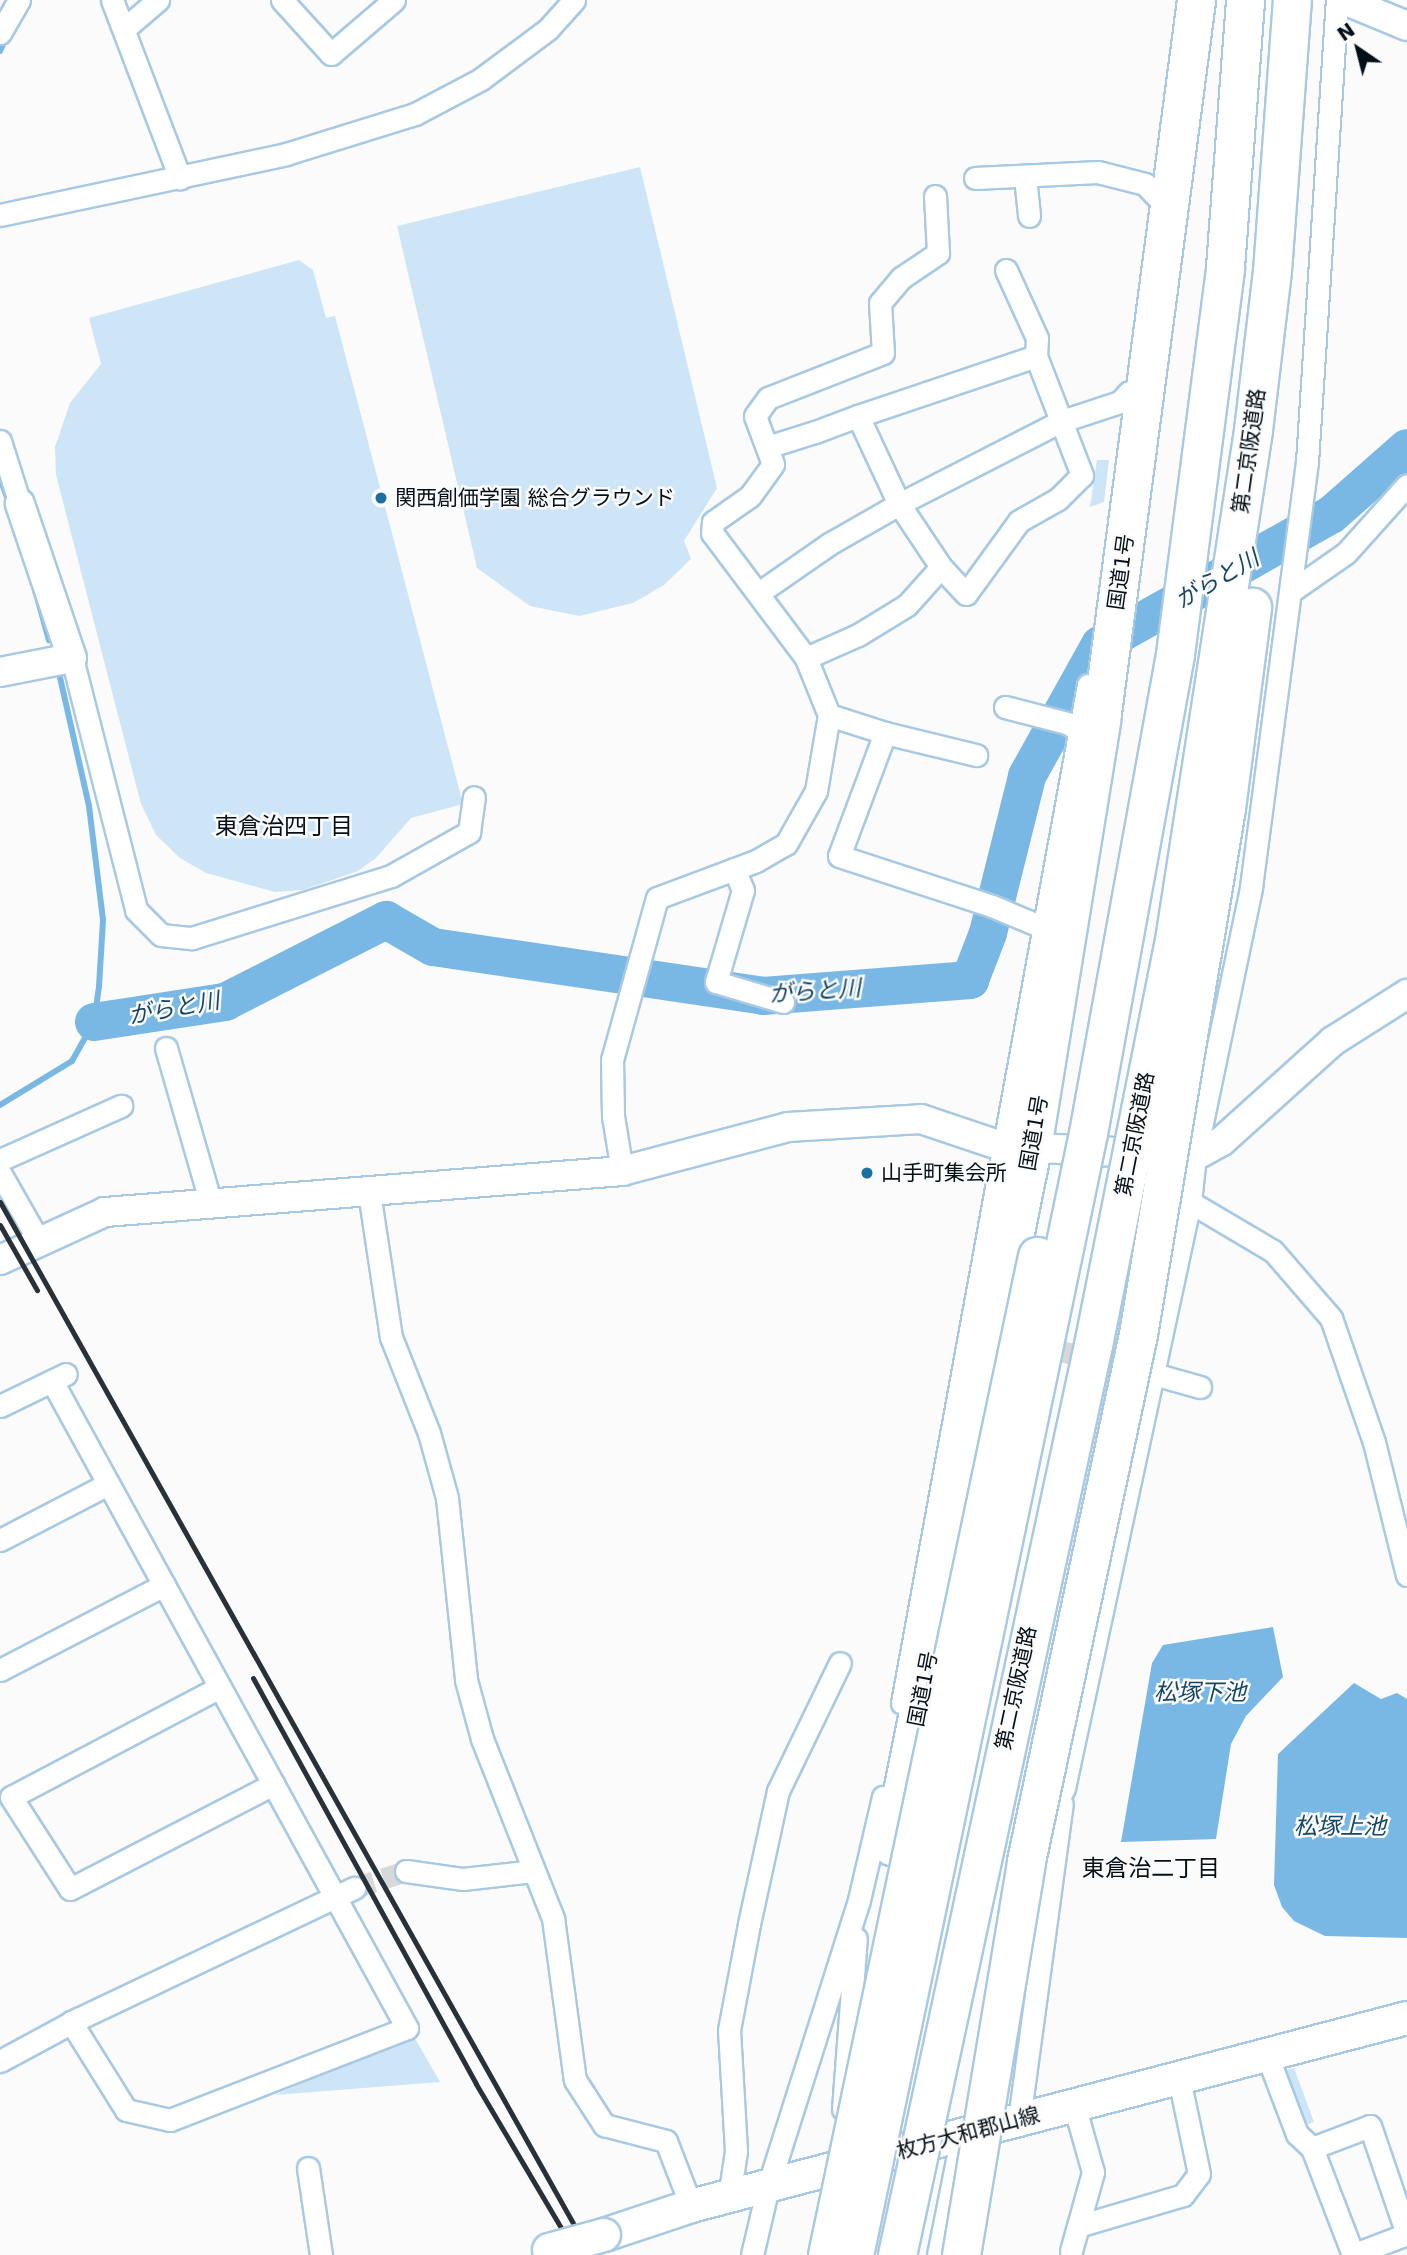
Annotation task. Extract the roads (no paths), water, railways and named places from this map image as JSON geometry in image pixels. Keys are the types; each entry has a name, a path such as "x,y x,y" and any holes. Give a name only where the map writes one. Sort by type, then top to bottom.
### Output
{"highway":[{"name":"国道1号","path":"811,2255 843,2111 1122,558 1196,0"},
{"name":"第二京阪道路","path":"854,2255 1046,1337 1126,930 1175,654 1225,267 1245,0"},
{"name":"第二京阪道路","path":"897,2255 1174,940 1253,430 1273,257 1292,0"},
{"path":"961,2255 1026,1861 1138,1334 1226,808 1289,313 1307,0"},
{"path":"827,2255 1068,1115 1126,930"},
{"path":"944,2255 1065,1551 1118,1343 1134,1139"}],"main road":[{"name":"枚方大和郡山線","path":"540,2253 691,2206 1407,2018"}],"street":[{"path":"0,33 19,0"},
{"path":"113,0 180,178"},
{"path":"124,29 158,0"},
{"path":"282,0 331,54 394,0"},
{"path":"0,215 286,154 415,114 481,79 548,29 574,0"},
{"path":"752,2255 768,2187 859,1900 892,1761 1017,1147 1042,927 1091,726 1129,392 1185,0"},
{"path":"1019,2120 1064,1788 1150,1373 1190,1202 1195,1156 1251,887 1307,463 1336,0"},
{"path":"1343,0 1407,26"},
{"path":"975,178 1098,172 1145,184 1157,197"},
{"path":"1025,177 1029,216"},
{"path":"622,1171 613,1116 612,1060 657,898 734,869 786,844 816,791 829,715 806,658 760,592 712,533 713,522 750,496 774,464 755,416 768,398 883,353 880,303 901,278 938,253 935,196"},
{"path":"858,416 899,504 941,566 966,594 1019,521 1058,499 1082,475 1035,356 1037,338 1006,270"},
{"path":"767,447 1035,356"},
{"path":"760,592 829,544 899,504 1059,422 1120,402 1129,392"},
{"path":"0,441 72,659 136,910 161,935 192,939 391,877 468,832 474,797"},
{"path":"1290,592 1346,554 1407,485"},
{"path":"806,658 858,635 906,605 941,566"},
{"path":"0,672 72,659"},
{"path":"1005,707 1066,723 1091,726"},
{"path":"829,715 885,733 976,755"},
{"path":"885,733 839,856 992,906 1042,927"},
{"path":"734,869 743,890 716,982 783,1002"},
{"path":"0,1260 105,1212 622,1171 788,1126 921,1119 1017,1147 1195,1156 1248,1120 1333,1041 1407,994"},
{"path":"166,1048 211,1204"},
{"path":"0,1160 121,1106"},
{"path":"0,1173 40,1243"},
{"path":"369,1192 391,1337 429,1433 447,1498 466,1680 482,1739 553,1918 575,2080 604,2125 666,2141 691,2206"},
{"path":"1190,1202 1273,1251 1331,1318 1374,1443 1407,1574"},
{"path":"1150,1373 1199,1387"},
{"path":"0,1406 59,1377 108,1484 163,1585 273,1784 344,1893 407,2028 170,2120 126,2110 71,2022"},
{"path":"0,1541 108,1484"},
{"path":"0,1670 163,1585"},
{"path":"729,2197 736,2151 729,2030 749,1924 778,1791 840,1663"},
{"path":"220,1687 10,1797 70,1889 273,1784"},
{"path":"1026,1861 1064,1788"},
{"path":"406,1871 463,1879 533,1871"},
{"path":"0,2061 71,2022 344,1893"},
{"path":"843,2111 859,1900"},
{"path":"1267,2055 1297,2134 1312,2148 1354,2255 1407,2234 1370,2126 1312,2148"},
{"path":"1078,2226 1183,2195 1199,2174 1178,2078"},
{"path":"1071,2250 1093,2172 1074,2105"},
{"path":"938,2255 962,2135"},
{"path":"308,2168 321,2255"}],"water":[{"name":"松塚下池","path":"1273,1627 1283,1677 1246,1716 1231,1744 1216,1839 1121,1842 1152,1663 1163,1645"},
{"name":"松塚上池","path":"1354,1683 1381,1699 1397,1693 1407,1699 1407,1938 1325,1936 1294,1921 1282,1907 1274,1885 1278,1754"}],"waterway":[{"path":"0,51 7,35"},
{"name":"がらと川","path":"94,1022 225,1002 386,920 433,947 763,996 970,980 988,933 1027,776 1100,645 1331,515 1407,448"},
{"path":"0,478 10,506"},
{"path":"35,590 49,640"},
{"path":"0,1105 72,1061 94,1022 99,986 103,920 89,806 59,673"}],"tunnel":[{"path":"1033,1344 1138,1370"},
{"path":"354,1888 406,1871"}],"railway":[{"path":"0,1202 591,2255"},
{"path":"0,1225 37,1290"},
{"path":"253,1678 476,2084 577,2255"}],"place":[{"name":"関西創価学園 総合グラウンド","path":"381,498"},
{"name":"山手町集会所","path":"867,1173"}],"district":[{"name":"東倉治四丁目","path":"284,826"},
{"name":"東倉治二丁目","path":"1151,1868"}]}
